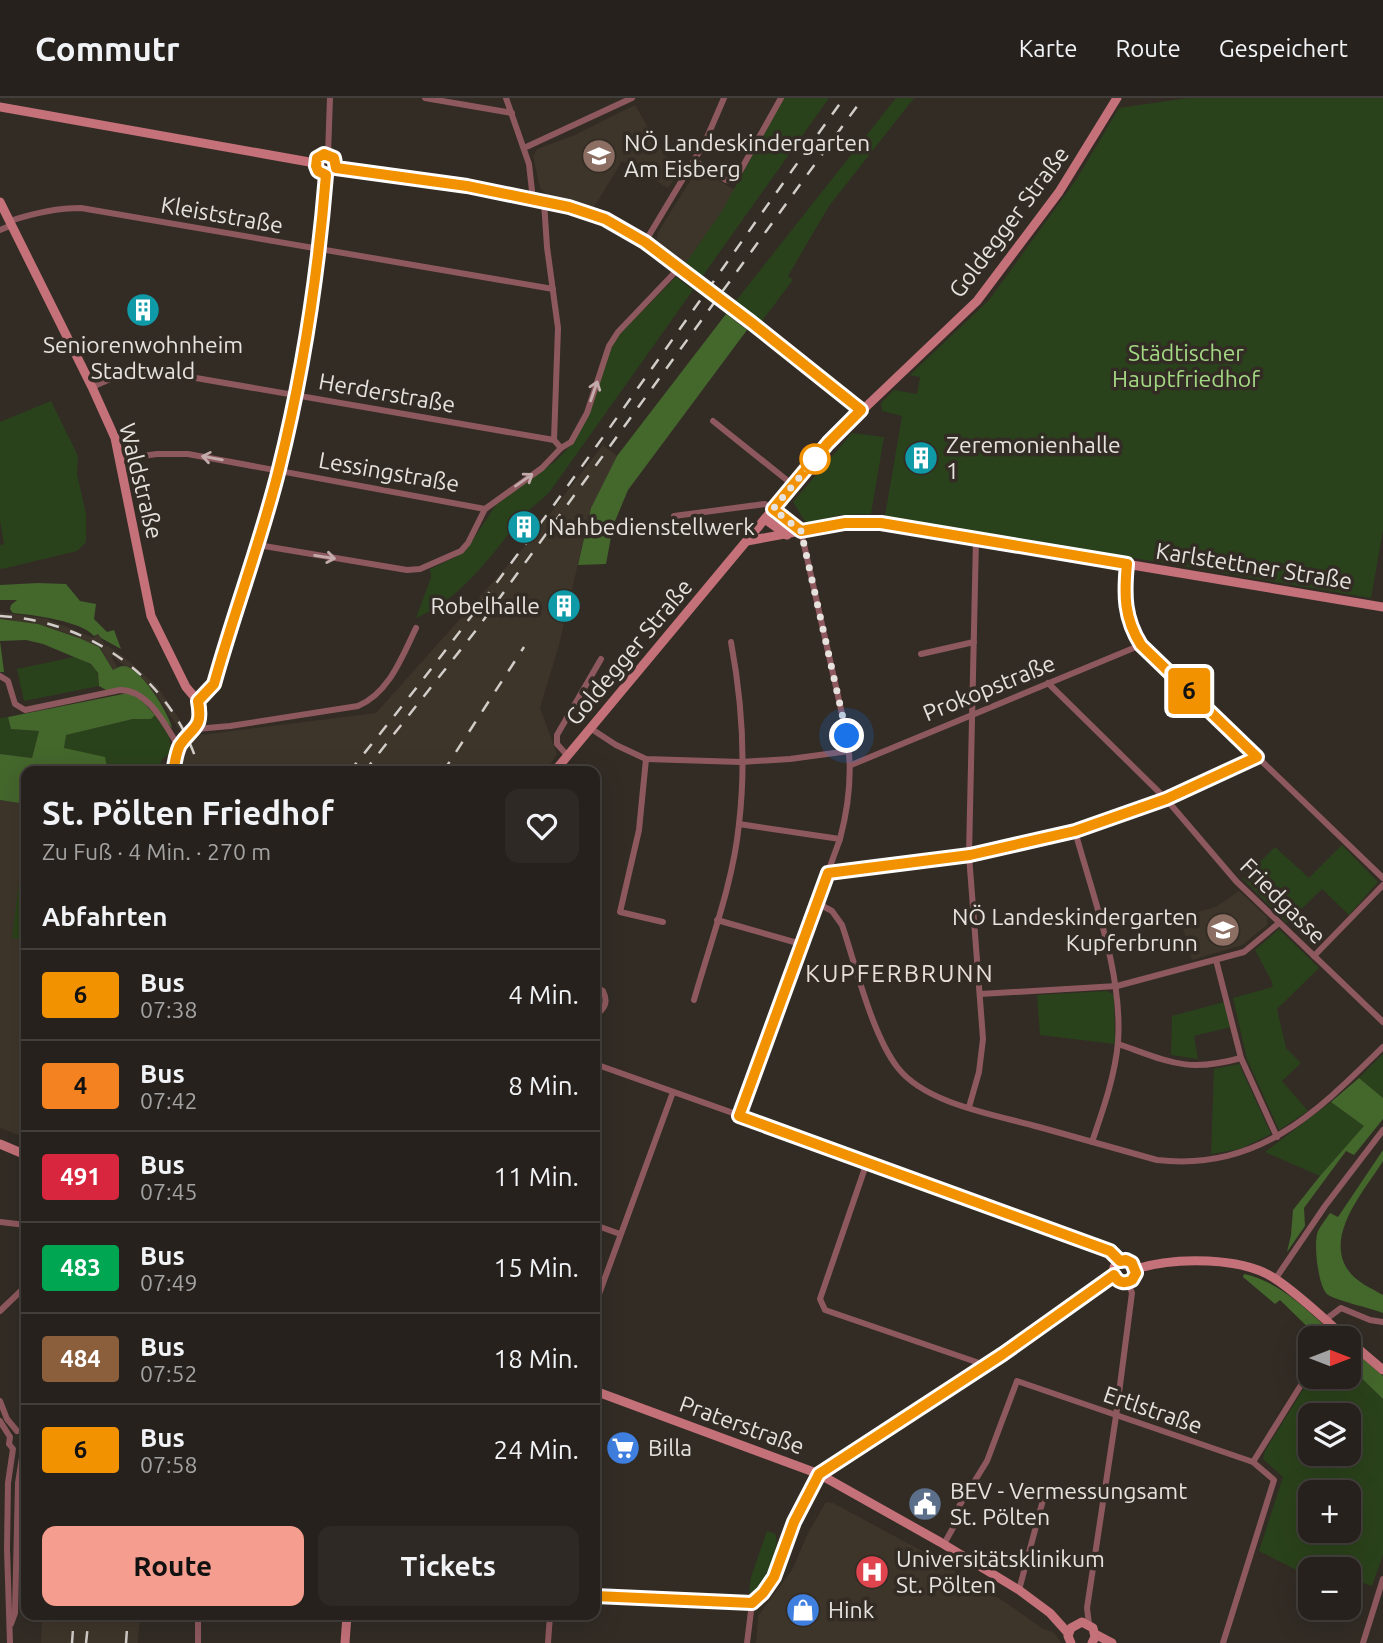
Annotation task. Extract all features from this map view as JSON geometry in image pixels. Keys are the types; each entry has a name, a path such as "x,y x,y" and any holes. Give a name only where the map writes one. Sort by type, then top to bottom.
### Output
{"street":[{"path":"328,154 330,98"},
{"path":"425,98 512,113"},
{"path":"506,98 532,176 533,200"},
{"path":"524,149 630,98"},
{"path":"645,242 695,161 724,98"},
{"path":"695,161 726,180 733,181 781,98"},
{"name":"Goldegger Straße","path":"559,766 828,443 988,289 1059,192 1117,98"},
{"path":"0,107 315,163"},
{"path":"315,163 319,156 328,154"},
{"path":"315,163 318,171 326,175 332,173 336,168 335,160 328,154"},
{"path":"336,168 467,186 593,214 645,242 861,410"},
{"path":"174,766 178,747 196,729 200,715 198,701 214,684 279,470 296,395 320,250 326,175"},
{"name":"Waldstraße","path":"0,202 115,438 151,615 187,687 198,701"},
{"path":"544,202 559,346 554,439 561,448"},
{"name":"Kleiststraße","path":"0,230 11,223 48,210 81,208 553,289"},
{"path":"258,545 415,570 461,551 468,543 485,509 542,468 574,437 587,413 609,346 618,332 682,270"},
{"name":"Herderstraße","path":"92,387 122,374 167,373 554,439"},
{"path":"713,421 793,485"},
{"name":"Lessingstraße","path":"120,459 157,454 188,454 485,509"},
{"path":"674,516 765,504 801,531 851,765 849,796 840,839 739,1116"},
{"path":"765,519 787,534"},
{"name":"Karlstettner Straße","path":"747,541 845,523 881,523 1383,607"},
{"path":"969,1107 979,1072 983,1039 970,855 976,539"},
{"path":"1127,564 1124,600 1132,630 1141,645 1383,878"},
{"path":"196,729 358,706 368,702 396,668 416,628"},
{"path":"694,1000 717,920 739,824 741,711 731,642"},
{"path":"921,654 974,642"},
{"name":"Prokopstraße","path":"851,765 1141,645"},
{"name":"Goldegger Straße","path":"567,755 557,744 557,736 601,659"},
{"path":"0,676 8,681 15,704 29,710 120,690 135,693 153,709 178,747"},
{"name":"Friedgasse","path":"1048,683 1166,799 1236,881 1383,1021"},
{"path":"590,728 616,745 646,759 741,762 849,751"},
{"path":"828,873 970,855 1075,831 1166,799 1257,757"},
{"path":"646,759 639,830 620,912 663,922"},
{"path":"739,824 840,839"},
{"path":"1075,831 1117,986 1118,1044 1108,1094 1092,1142"},
{"path":"1314,957 1383,885"},
{"path":"817,903 832,911 842,925 880,1040 898,1069 916,1085 938,1097 969,1107 1157,1160 1179,1163 1214,1159 1240,1153 1278,1137 1328,1100 1383,1047"},
{"path":"717,920 801,944"},
{"path":"980,994 1117,986 1244,952 1279,923"},
{"path":"1216,960 1241,1058 1278,1137"},
{"path":"600,989 606,1000 600,1011"},
{"path":"1118,1044 1178,1065 1195,1067 1241,1058"},
{"path":"600,1066 1110,1251 1120,1261 1130,1261 1136,1269 1135,1277 1128,1282 1122,1282 1114,1275 1114,1267 1120,1261"},
{"path":"600,1291 673,1092"},
{"path":"1276,1278 1325,1206 1383,1130"},
{"path":"0,1143 21,1153"},
{"path":"867,1162 820,1299 825,1310 985,1365"},
{"path":"0,1222 21,1224"},
{"path":"600,1227 620,1234"},
{"path":"1136,1269 1152,1263 1178,1261 1255,1269 1276,1278 1332,1326"},
{"path":"747,1643 752,1603 774,1577 794,1522 819,1474 985,1365 1114,1275"},
{"path":"1082,1623 1087,1608 1116,1416 1132,1293 1128,1282"},
{"path":"0,1311 21,1291"},
{"path":"1325,1320 1341,1308 1370,1320 1383,1322"},
{"path":"1362,1352 1383,1370"},
{"name":"Ertlstraße","path":"944,1544 960,1517 958,1508 987,1461 1017,1381 1253,1462 1274,1480 1223,1643"},
{"path":"1253,1462 1298,1390"},
{"name":"Praterstraße","path":"600,1393 819,1474 944,1544 1019,1590 1050,1613 1070,1638"},
{"path":"0,1401 7,1419 17,1431 21,1431"},
{"path":"0,1421 10,1437 9,1444 13,1449 21,1450"},
{"path":"10,1437 17,1431"},
{"path":"10,1643 3,1549 13,1449"},
{"path":"10,1626 15,1614 18,1483 21,1469"},
{"path":"1019,1590 1043,1500"},
{"path":"1363,1643 1383,1579"},
{"path":"600,1596 752,1603"},
{"path":"1374,1605 1383,1610"},
{"name":"Praterstraße","path":"1050,1613 1082,1623"},
{"path":"198,1620 198,1643"},
{"path":"345,1643 347,1620"},
{"path":"548,1643 550,1620"},
{"path":"1070,1638 1072,1625 1082,1623"},
{"path":"1082,1623 1093,1639 1112,1643"}],"shaded area":[{"name":"NÖ Landeskindergarten Am Eisberg","path":"635,105 664,155 682,166 668,188 622,161 594,207 547,195 540,188 533,156 537,149 575,135"},
{"path":"698,168 735,190 685,264 661,245 657,234"},
{"path":"603,445 617,456 591,508 559,645 540,708 557,754 549,766 182,766 191,742 201,735 376,713 524,547"},
{"path":"0,612 47,619 94,638 98,633 107,649 106,645 157,686 186,729 182,734 145,682 111,655 117,668 113,670 98,643 99,647 38,624 0,619"},
{"path":"0,800 21,803 21,1136 0,1128"},
{"name":"NÖ Landeskindergarten Kupferbrunn","path":"1239,891 1267,917 1267,925 1242,945 1192,960 1180,917 1216,907"},
{"name":"Universitätsklinikum St. Pölten","path":"826,1502 833,1503 924,1552 1043,1629 1053,1632 1062,1643 756,1643 758,1616 792,1570 809,1531"},
{"path":"42,1620 140,1620 138,1643 41,1643"}],"green space":[{"path":"784,98 829,98 702,277 685,264 722,211"},
{"path":"896,98 914,98 829,206 788,276 793,280 761,322 735,302"},
{"name":"Städtischer Hauptfriedhof","path":"1188,98 1383,98 1383,530 1371,598 885,516 902,416 882,411 881,403 894,390 917,394 920,377 910,375 989,300 1076,180 1119,108"},
{"path":"676,277 693,290 551,490 523,516 476,574 448,599 416,618 431,578 430,569 456,557 468,547 496,505 557,460 572,444 611,346"},
{"path":"726,314 747,330 628,490 613,526 606,564 578,565 591,508 617,456"},
{"path":"51,401 78,456 77,474 86,514 86,542 77,551 2,569 0,545 4,544 0,520 0,422"},
{"path":"852,433 884,437 871,514 841,515 806,523 793,502"},
{"path":"66,584 80,601 96,604 94,619 107,632 114,630 121,649 98,634 94,636 79,626 13,613 11,605 17,600 0,600 0,585"},
{"path":"0,619 38,624 99,647 113,670 124,666 138,674 160,702 172,728 136,691 125,688 108,691 99,686 98,673 91,664 43,644 26,640 0,641"},
{"path":"0,641 4,672 0,672"},
{"path":"74,657 93,667 99,686 24,701 17,669"},
{"path":"128,693 139,698 155,715 151,719 133,719 66,735 64,748 105,757 107,766 21,766 21,803 0,800 0,754 32,758 39,731 11,729 8,717"},
{"path":"155,715 169,736 171,752 162,759 159,766 97,766 64,748 65,735 133,719 151,719"},
{"path":"8,717 11,729 39,731 32,758 0,754 0,718"},
{"path":"1342,845 1378,882 1349,915 1322,889 1287,923 1243,879 1275,847 1309,878"},
{"path":"21,866 21,939 12,938"},
{"path":"1279,929 1319,968 1277,1009 1286,1048 1301,1063 1282,1081 1308,1111 1279,1130 1247,1059 1233,998 1273,987 1255,950"},
{"path":"1107,991 1114,995 1115,1044 1040,1035 1037,995"},
{"path":"1224,1002 1231,1027 1194,1036 1198,1059 1171,1055 1172,1016"},
{"path":"1383,1054 1383,1098 1359,1078"},
{"path":"1239,1064 1271,1134 1240,1149 1211,1154 1214,1069"},
{"path":"1359,1078 1383,1098 1383,1119 1354,1155 1346,1151 1304,1208 1305,1226 1287,1252 1293,1210 1364,1126 1331,1102"},
{"path":"1331,1102 1365,1126 1320,1176 1265,1152"},
{"path":"1383,1150 1383,1161 1350,1213 1341,1242 1342,1256 1351,1274 1383,1295 1383,1313 1327,1294 1317,1264 1316,1244 1318,1231 1330,1213 1338,1217"},
{"path":"1244,1274 1258,1278 1283,1291 1325,1326 1307,1326 1280,1300 1275,1304 1243,1277"},
{"path":"1362,1358 1383,1376 1383,1399 1362,1379"},
{"path":"1362,1379 1383,1399 1383,1555 1372,1586 1361,1582 1361,1557 1298,1557 1298,1570 1259,1551 1283,1477 1263,1459 1265,1451 1303,1390 1362,1390"},
{"path":"767,1531 775,1534 774,1557 760,1584 749,1594 751,1577"}],"railway":[{"path":"354,766 478,607 602,439 844,98"},
{"path":"369,766 477,629 863,98"},
{"path":"0,616 34,620 67,630 97,644 125,662 150,684 171,710 188,739 198,766"},
{"path":"447,766 524,647"},
{"path":"72,1643 74,1620"},
{"path":"86,1643 88,1620"},
{"path":"126,1643 128,1620"}],"bus line":[{"name":"6","path":"174,766 178,747 196,729 200,715 198,701 214,684 279,470 296,395 320,250 326,175 318,171 315,163 317,158 324,154 330,154 334,158 336,168 467,186 580,209 632,233 752,323 861,410 828,443 773,509 780,516 801,531 845,523 881,523 1127,564 1124,600 1132,630 1141,645 1257,757 1166,799 1075,831 970,855 828,873 739,1116 905,1174 1110,1251 1120,1261 1132,1263 1136,1269 1135,1277 1128,1282 1122,1282 1114,1275 1003,1354 819,1474 794,1522 774,1577 752,1603 600,1596"}],"place":[{"name":"NÖ Landeskindergarten Am Eisberg","path":"599,156"},
{"name":"Seniorenwohnheim Stadtwald","path":"143,310"},
{"name":"Zeremonienhalle 1","path":"921,458"},
{"name":"Nahbedienstellwerk","path":"524,527"},
{"name":"Robelhalle","path":"564,606"},
{"name":"NÖ Landeskindergarten Kupferbrunn","path":"1223,930"},
{"name":"Billa","path":"623,1448"},
{"name":"BEV - Vermessungsamt St. Pölten","path":"925,1504"},
{"name":"Universitätsklinikum St. Pölten","path":"872,1572"},
{"name":"Hink","path":"803,1610"}],"district":[{"name":"KUPFERBRUNN","path":"900,974"}],"route":[{"path":"815,459 773,509 801,531 847,736"}]}
